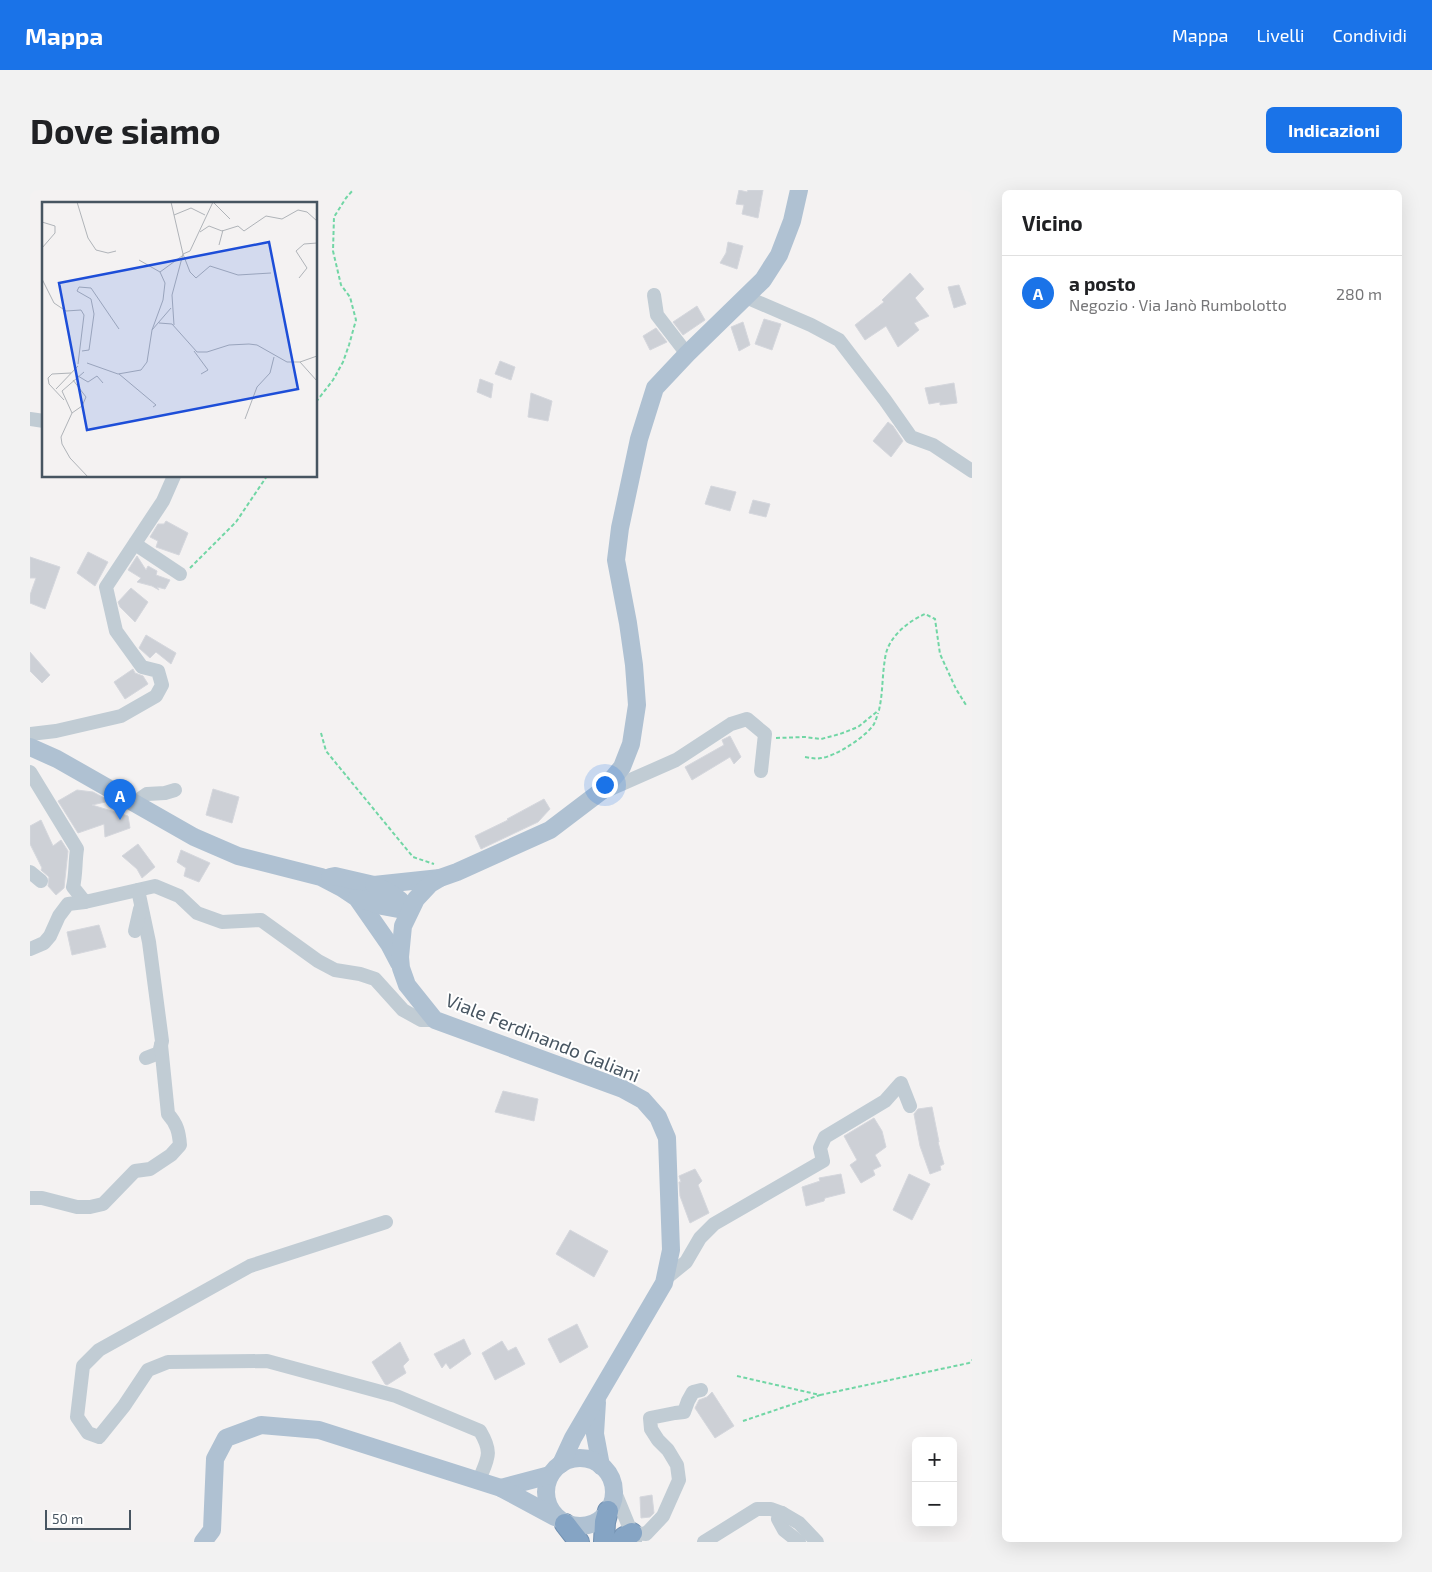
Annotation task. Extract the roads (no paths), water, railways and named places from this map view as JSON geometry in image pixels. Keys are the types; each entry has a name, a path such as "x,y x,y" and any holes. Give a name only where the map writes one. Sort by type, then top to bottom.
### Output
{"highway":[{"path":"604,1542 605,1522 608,1512"},
{"path":"560,1520 579,1542"}],"main road":[{"name":"Viale Ferdinando Galiani","path":"555,1469 664,1283 672,1250 667,1138 658,1117 643,1100 623,1089 435,1020 407,985 401,968 400,956 403,926 409,911 438,871 464,869 550,830 604,789 622,767 631,744 637,705 628,623 616,560 620,528 639,439 654,388 763,280 779,255 792,222 799,190"},
{"path":"30,746 57,759 194,837 238,856 321,877 357,898 382,906 409,911"},
{"path":"374,885 438,871"},
{"path":"321,877 335,876 374,885 393,894 406,904 409,911"},
{"path":"357,898 389,944 401,968"},
{"path":"598,1397 595,1434 601,1466"},
{"path":"203,1542 212,1530 215,1459 226,1438 261,1425 319,1430 479,1480 501,1488 576,1527 588,1526 602,1519 608,1512 614,1499 612,1481 608,1472 592,1460 581,1458 570,1459 555,1469 501,1488"},
{"path":"555,1469 546,1485 545,1496 549,1508 560,1520"}],"street":[{"path":"654,295 658,315 687,354"},
{"path":"746,297 811,325 839,340 911,437 933,445 972,471"},
{"path":"30,734 56,731 121,716 156,696 162,685 158,671 142,667 116,631 106,587 164,501 173,478"},
{"path":"135,544 180,574"},
{"path":"596,795 676,760 732,724 747,719 765,734 761,771"},
{"path":"30,772 77,850 73,887 85,902"},
{"path":"134,804 147,794 165,793 175,790"},
{"path":"30,949 44,943 50,936 59,916 68,904 140,897 155,886 180,896 197,913 222,922 261,920 318,961 335,970 360,974 375,979 404,1010 421,1020 435,1020"},
{"path":"135,931 140,897"},
{"path":"140,897 156,984 162,1041 159,1053 146,1058"},
{"path":"30,1198 42,1198 77,1207 90,1208 104,1204 135,1171 150,1169 171,1155 180,1145 179,1129 168,1114 161,1046"},
{"path":"665,1279 686,1262 700,1238 714,1224 823,1161 820,1148 826,1137 885,1101 901,1083 910,1106"},
{"path":"386,1222 250,1266 99,1350 83,1366 77,1417 88,1433 99,1437 124,1406 148,1370 168,1362 267,1361 396,1396 480,1431 487,1443 488,1455 479,1480"},
{"path":"614,1490 629,1539 646,1534 663,1516 678,1480 677,1466 668,1450 651,1430 650,1418 684,1412 693,1392 701,1390"},
{"path":"704,1542 757,1509 771,1508 799,1523 817,1542"},
{"path":"782,1513 778,1520 784,1530 799,1542"}],"place":[{"name":"a posto","path":"120,820"}]}
